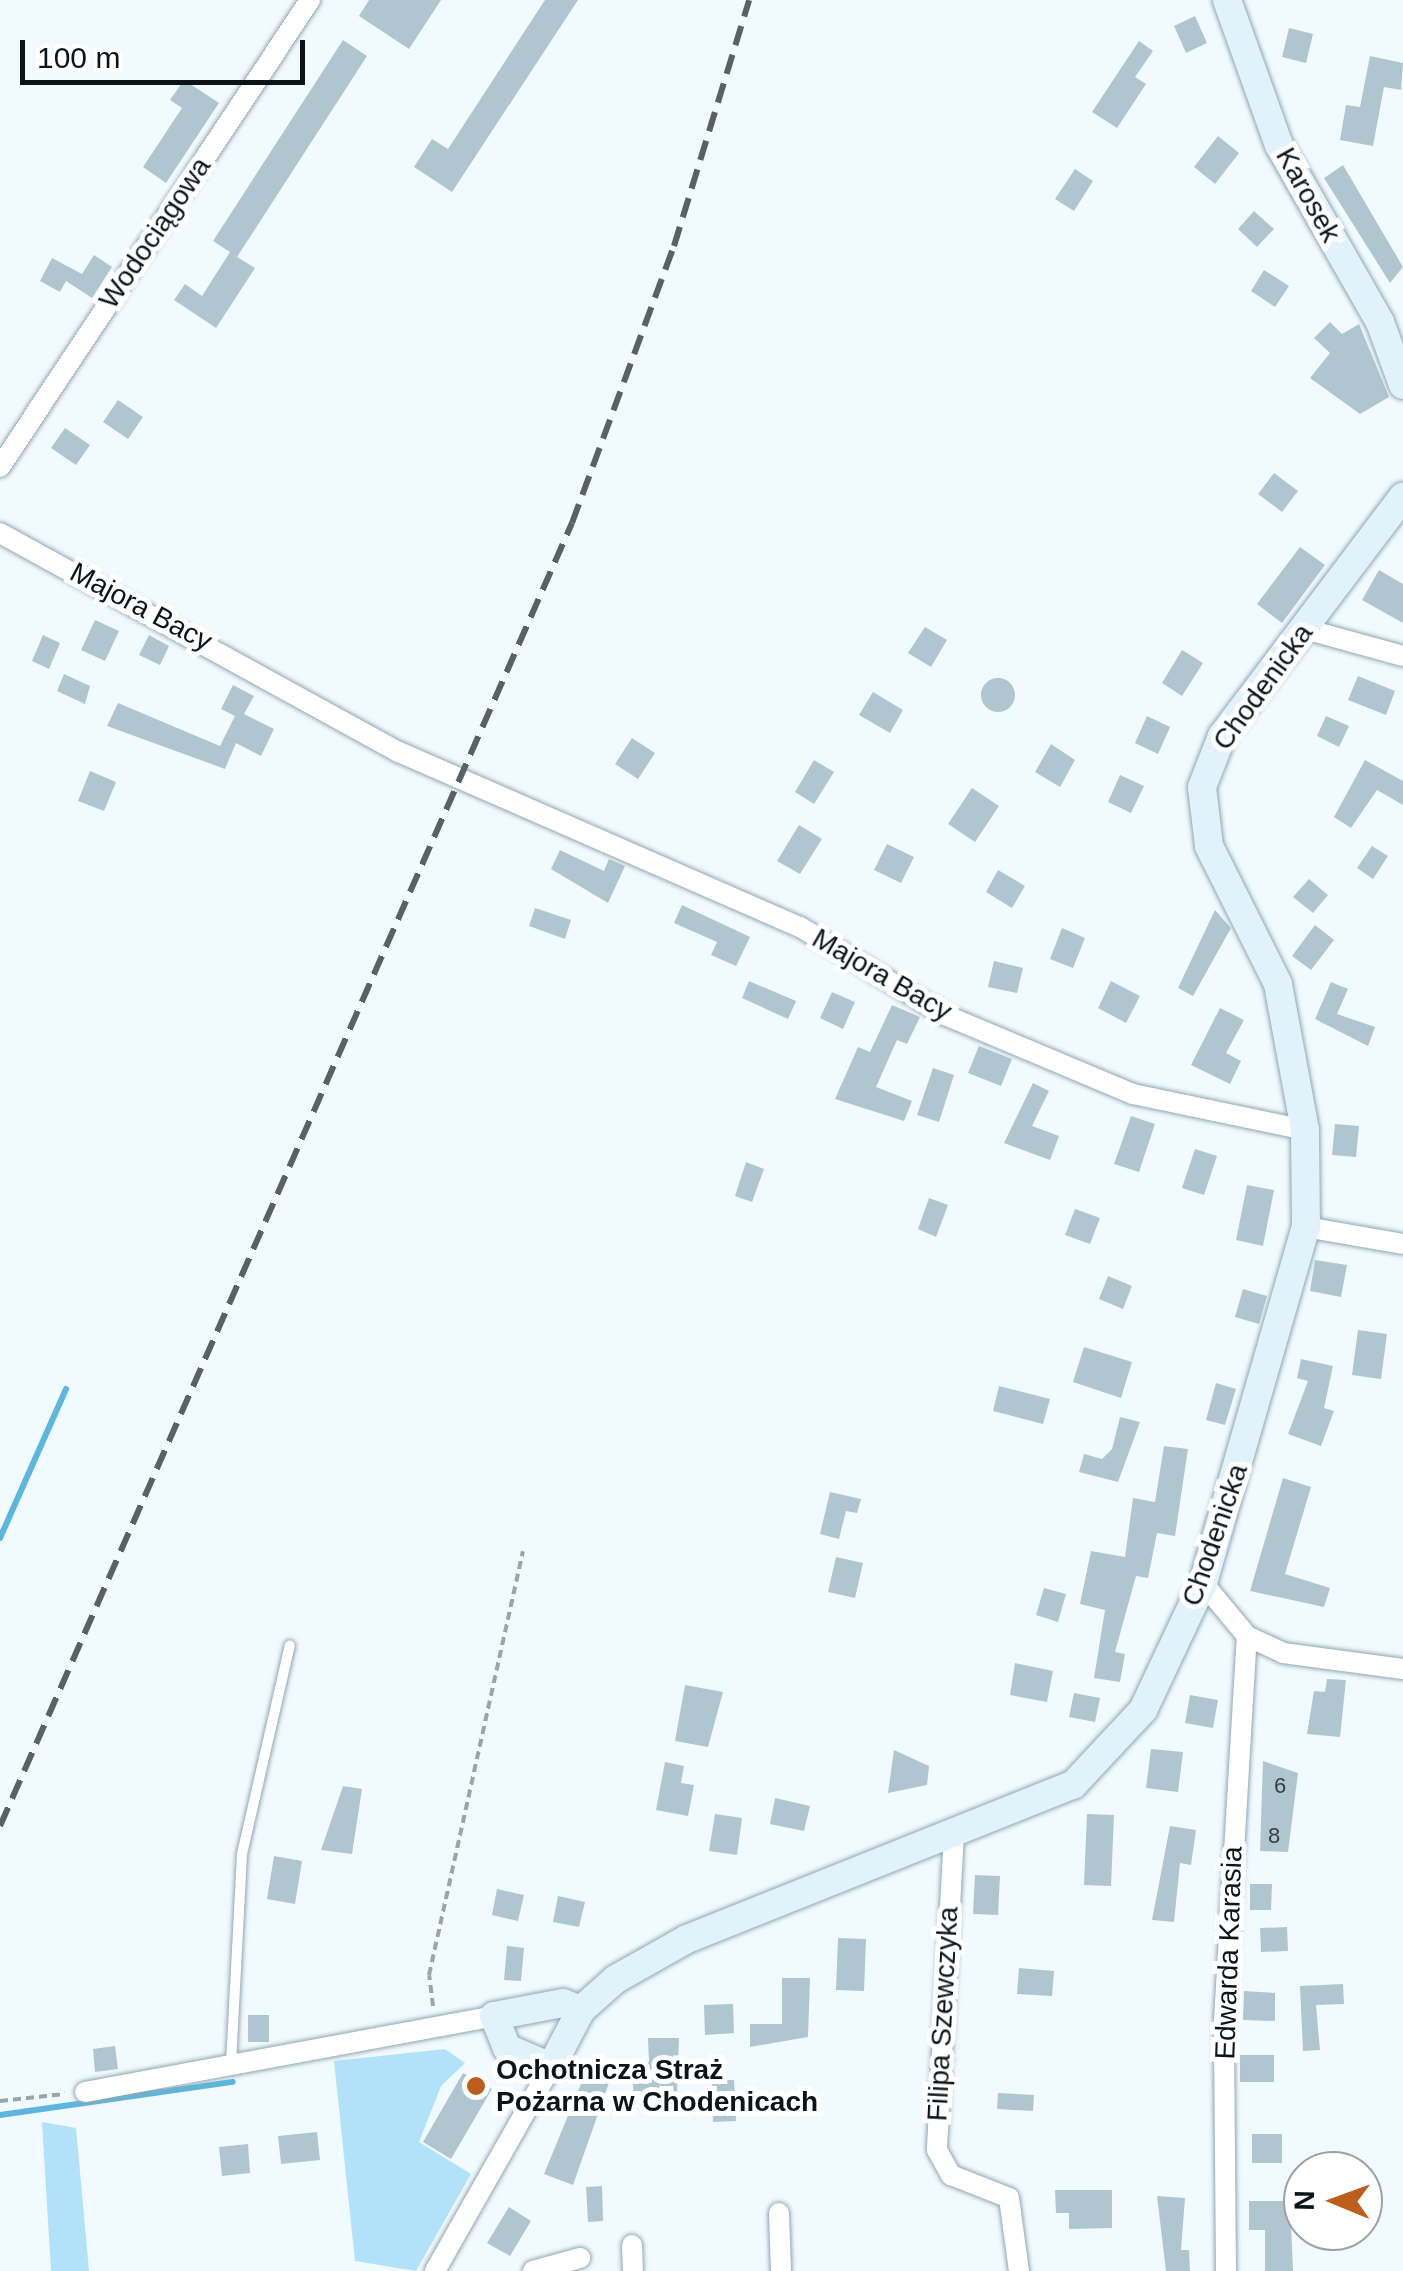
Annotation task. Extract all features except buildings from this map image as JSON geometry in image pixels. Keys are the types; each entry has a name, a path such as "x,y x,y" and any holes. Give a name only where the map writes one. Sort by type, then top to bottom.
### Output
{"street":[{"name":"Wodociągowa","path":"0,467 310,0"},
{"name":"Karosek","path":"1227,0 1279,144 1380,322 1403,385"},
{"name":"Chodenicka","path":"435,2271 582,2010 687,1939 1073,1784 1108,1754 1143,1710 1203,1584 1306,1227 1305,1130 1278,984 1208,846 1202,787 1222,736 1403,497"},
{"name":"Majora Bacy","path":"0,533 439,769 800,927 945,1015 1133,1094 1305,1130"},
{"path":"1305,629 1403,656"},
{"path":"1306,1227 1403,1244"},
{"path":"1203,1584 1247,1636 1282,1653 1403,1670"},
{"name":"Edwarda Karasia","path":"1226,2271 1224,2020 1247,1636"},
{"name":"Filipa Szewczyka","path":"954,1832 937,2150 951,2175 1009,2198 1019,2271"},
{"path":"84,2092 563,2003 582,2010"},
{"path":"494,2016 507,2048 551,2067"},
{"path":"779,2213 781,2271"},
{"path":"632,2245 634,2271"},
{"path":"533,2271 580,2258"}],"lane":[{"path":"231,2064 242,1854 290,1645"}],"path":[{"path":"436,2026 429,1974 522,1551"},
{"path":"0,2101 84,2092"}],"shaded area":[{"path":"445,2049 465,2063 441,2086 419,2142 471,2174 416,2271 355,2261 334,2061"},
{"path":"42,2122 76,2128 89,2271 51,2271"}],"waterway":[{"path":"0,1538 66,1389"},
{"path":"0,2115 233,2082"}],"railway":[{"path":"0,1826 572,523 674,246 749,0"}],"place":[{"name":"Ochotnicza Straż Pożarna w Chodenicach","path":"476,2086"}]}
